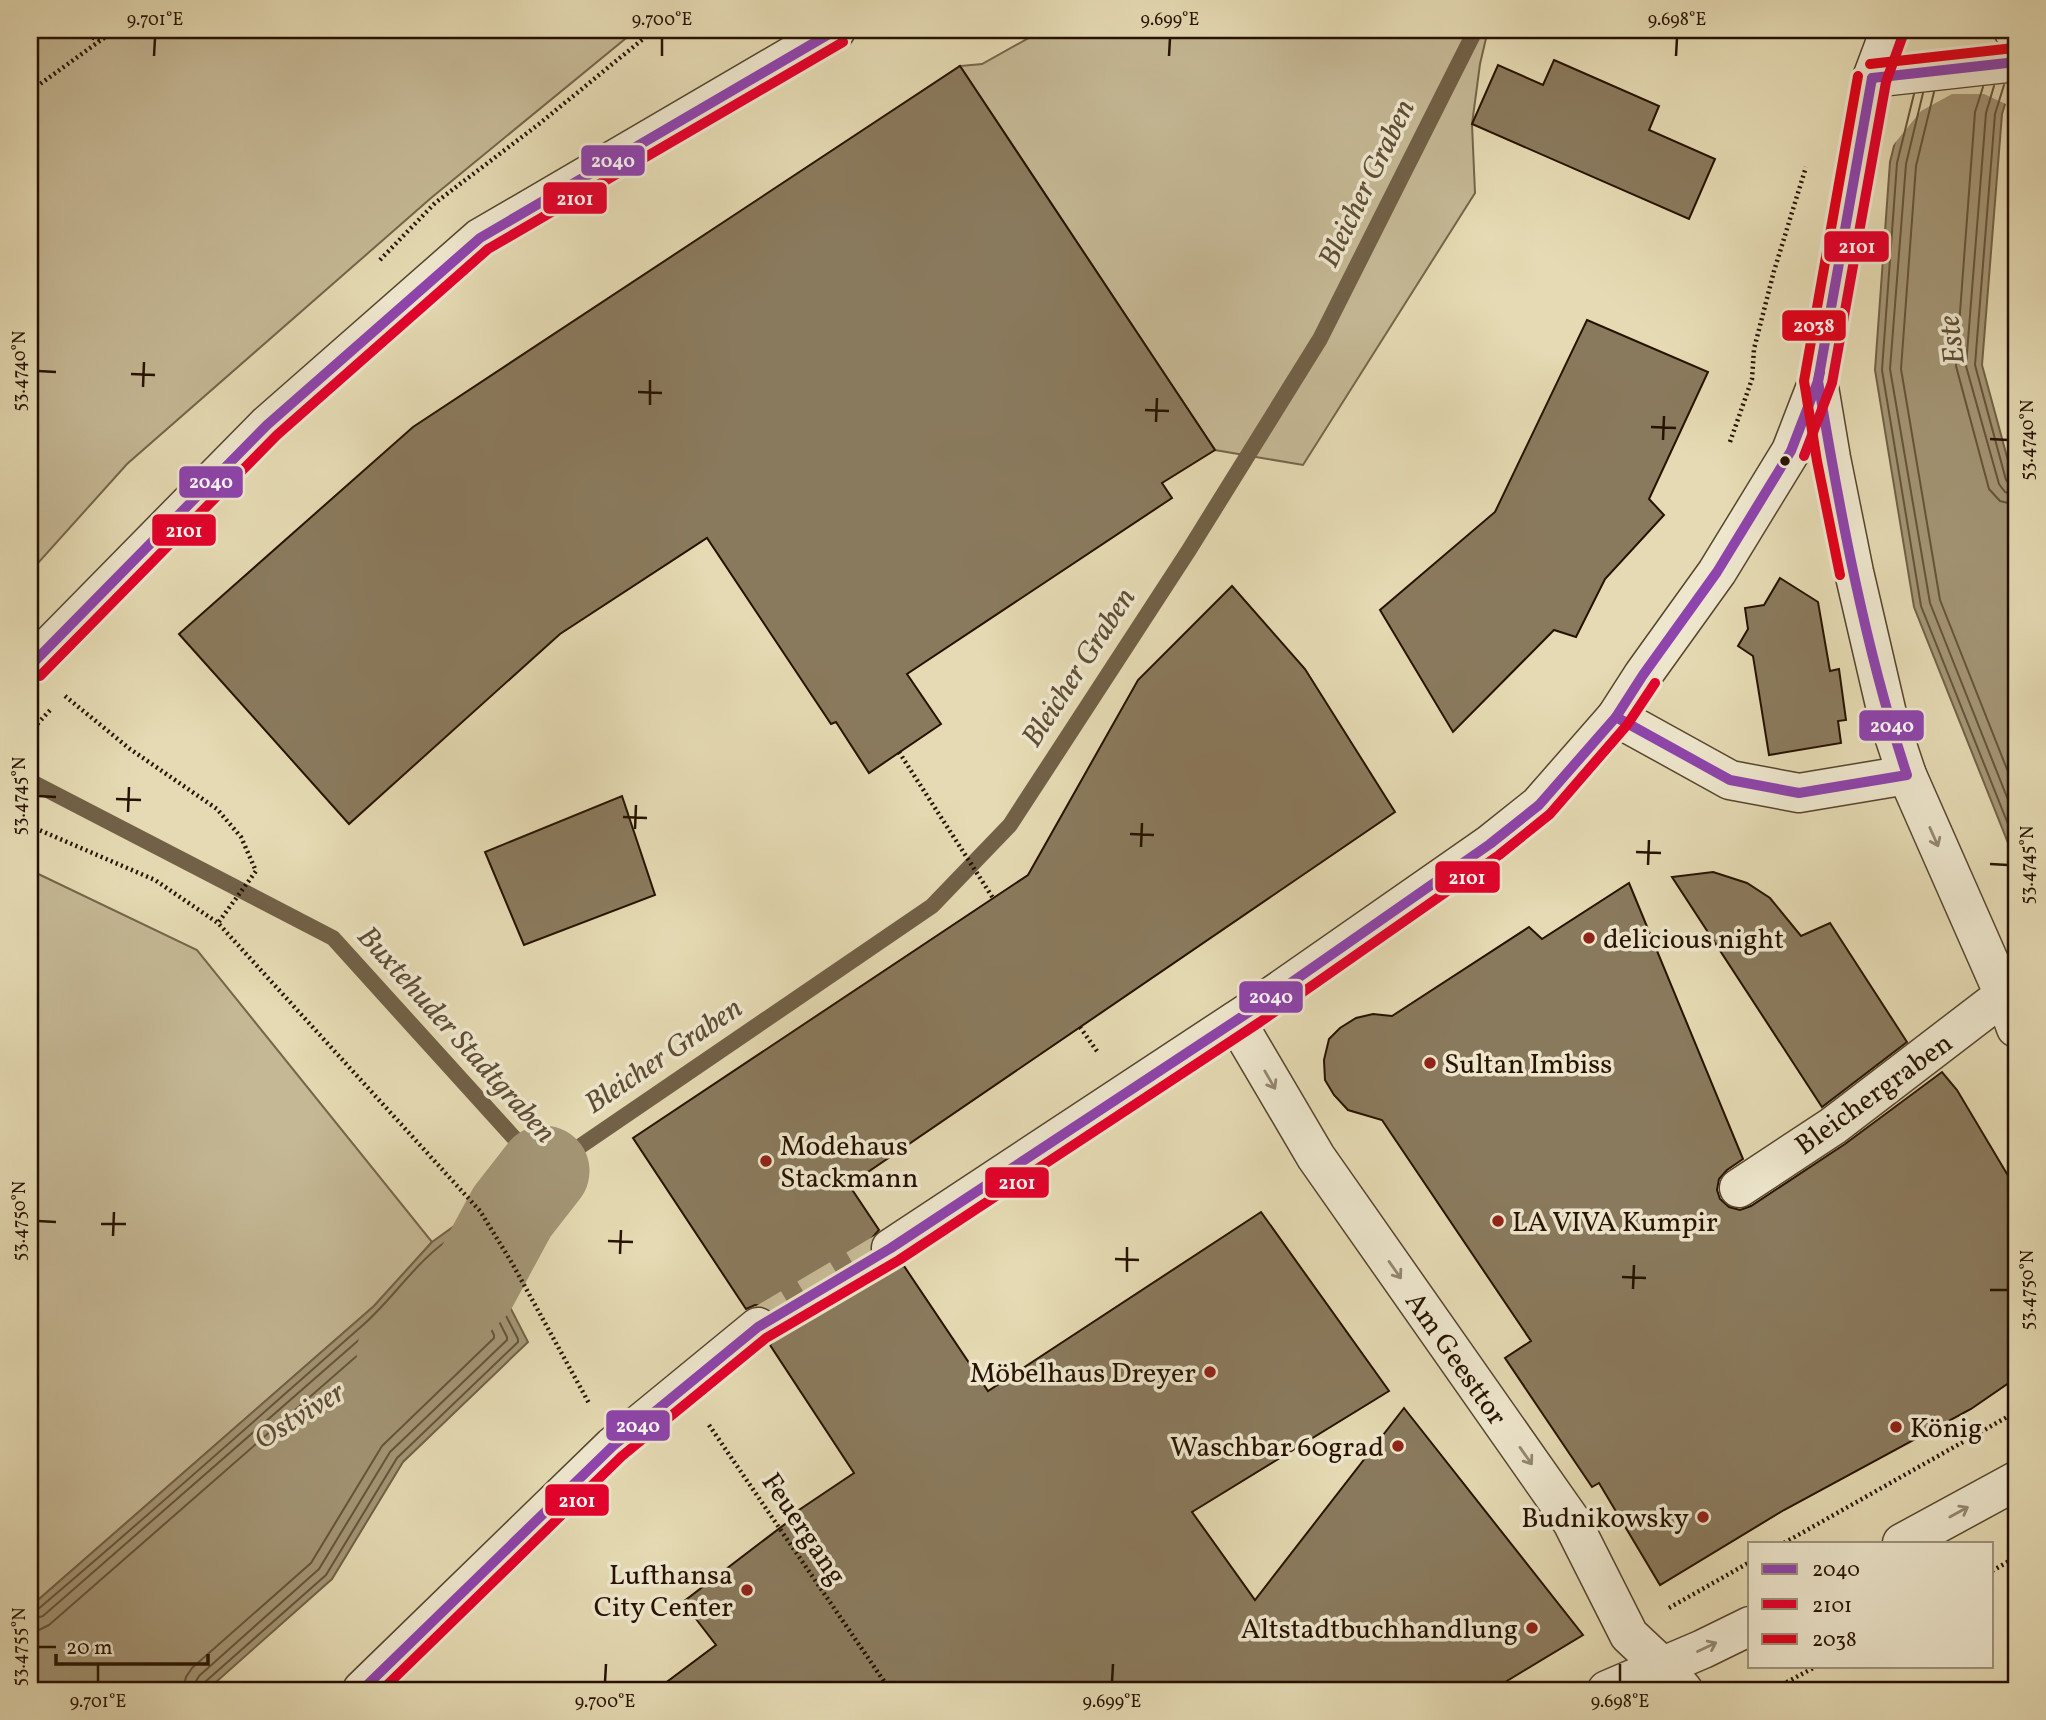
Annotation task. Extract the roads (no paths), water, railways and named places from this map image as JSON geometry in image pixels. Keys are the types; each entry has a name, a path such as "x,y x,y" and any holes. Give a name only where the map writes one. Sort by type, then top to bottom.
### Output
{"street":[{"path":"891,1248 1236,1021 1490,844 1539,805 1616,717 1717,572 1791,451 1818,381 1871,78 1891,30"},
{"path":"30,666 267,425 480,239 852,36"},
{"path":"1871,78 2016,62"},
{"path":"1818,381 1854,572 1888,718 1907,775 2010,1011"},
{"path":"1616,717 1730,780 1799,793 1907,775"},
{"name":"Bleichergraben","path":"1739,1188 2010,1011"},
{"name":"Am Geesttor","path":"1236,1021 1316,1157 1573,1522 1629,1635 1673,1679"},
{"path":"362,1690 613,1446 758,1327"},
{"path":"1904,1542 2016,1481"},
{"path":"1607,1690 1673,1679 1748,1627"}],"water":[{"name":"Este","path":"1923,30 2016,68 2002,114 1982,365 2016,490 2016,863 1914,607 1875,370 1890,162"},
{"path":"453,1227 473,1235 528,1342 403,1462 332,1579 207,1690 30,1690 30,1607 374,1306 432,1242"}],"waterway":[{"name":"Bleicher Graben","path":"30,781 333,938 544,1171 932,906 1010,825 1189,550 1320,339 1474,30"},
{"name":"Ostviver","path":"402,1353 472,1286 512,1212 544,1171"}],"tunnel":[{"path":"758,1327 891,1248"}],"place":[{"name":"delicious night","path":"1589,938"},
{"name":"Sultan Imbiss","path":"1430,1063"},
{"name":"Modehaus Stackmann","path":"766,1161"},
{"name":"LA VIVA Kumpir","path":"1498,1221"},
{"name":"Möbelhaus Dreyer","path":"1210,1372"},
{"name":"König","path":"1896,1427"},
{"name":"Waschbar 60grad","path":"1398,1446"},
{"name":"Budnikowsky","path":"1703,1517"},
{"name":"Lufthansa City Center","path":"747,1590"},
{"name":"Altstadtbuchhandlung","path":"1532,1628"}],"water label":[{"name":"Buxtehuder Stadtgraben","path":"457,1034"}]}
